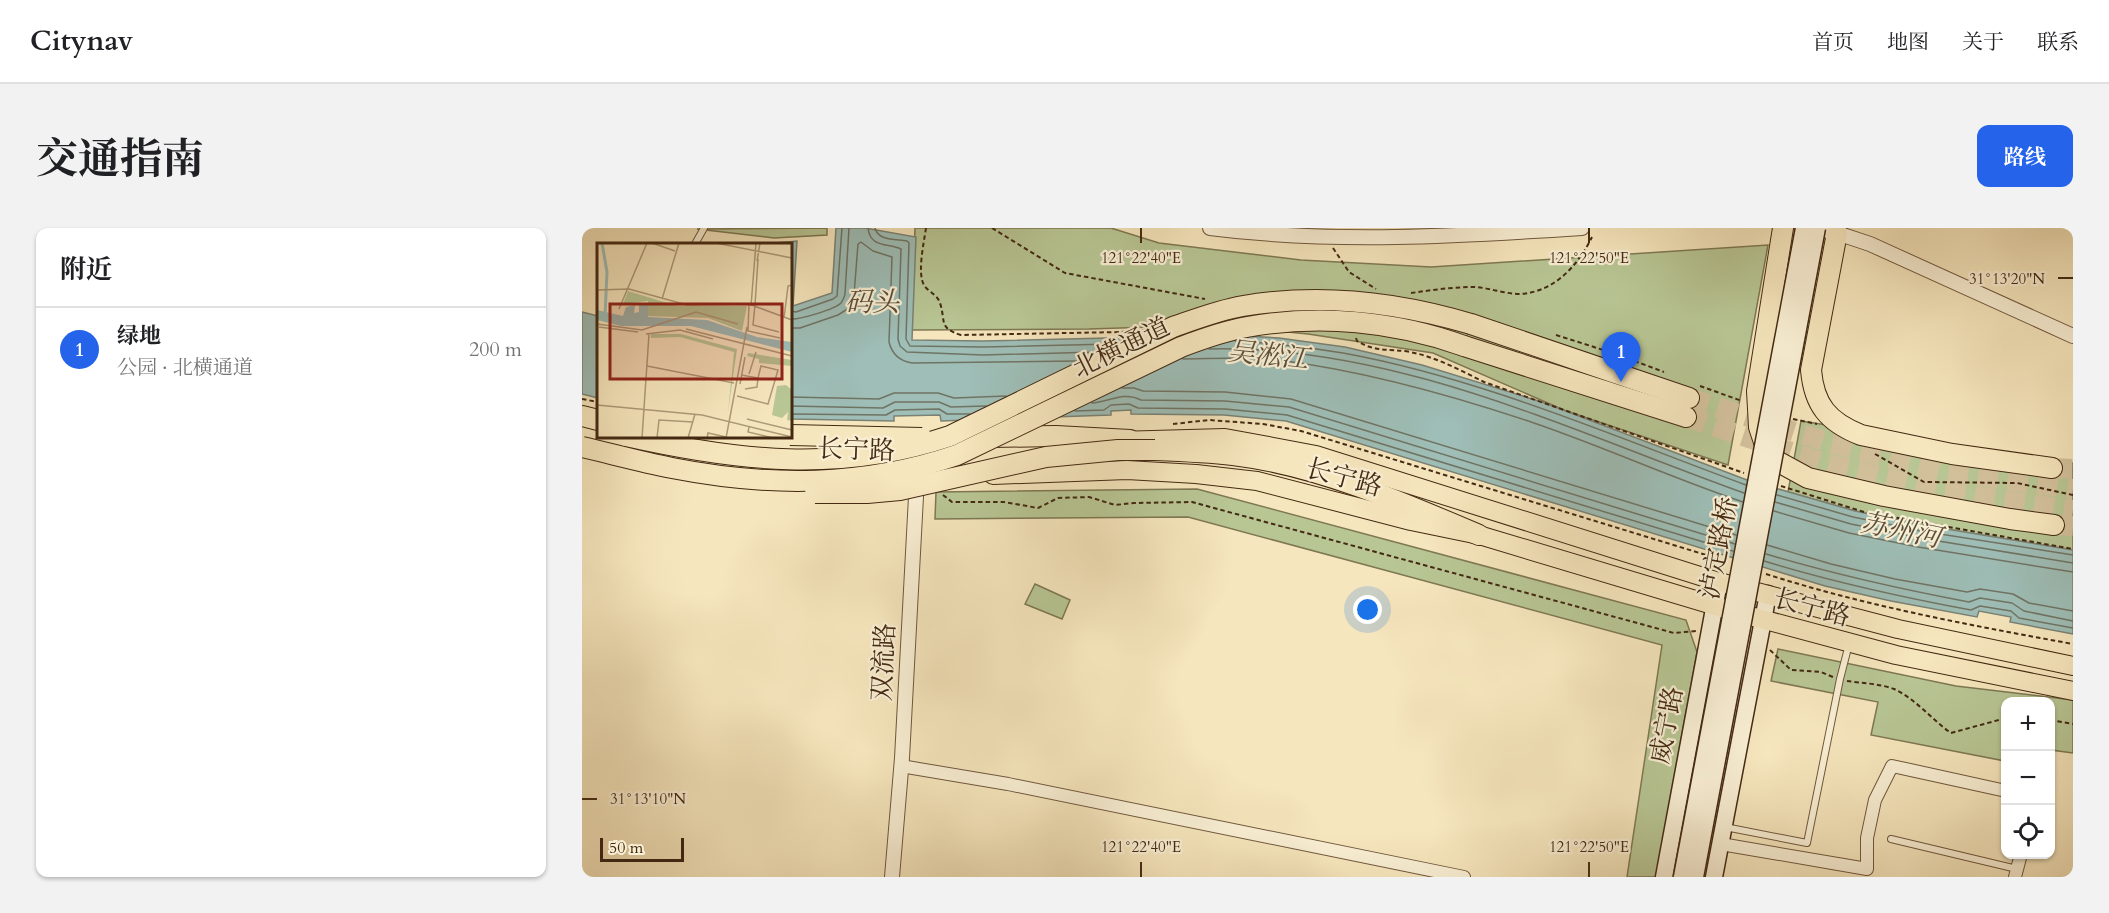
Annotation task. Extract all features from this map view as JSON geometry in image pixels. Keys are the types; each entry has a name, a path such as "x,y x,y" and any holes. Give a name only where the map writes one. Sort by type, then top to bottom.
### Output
{"highway":[{"path":"1784,228 1757,391 1759,427 1765,445 1775,460 1808,478 1884,496 2054,525"},
{"path":"1837,231 1811,370 1814,393 1826,414 1847,430 1861,435 1952,454 2052,468"},
{"name":"北横通道","path":"582,452 670,468 756,480 833,481 864,478 925,466 957,455 1181,347 1212,335 1245,327 1302,321 1405,328 1688,407 1471,324 1408,308 1357,302 1301,300 1241,306 1173,327 950,436 890,453 798,460 712,453 636,438"},
{"path":"582,401 597,404"},
{"path":"582,416 597,420"},
{"path":"582,424 597,430"},
{"path":"792,435 960,438 1056,436 1130,440"},
{"path":"676,438 712,447 832,459"},
{"path":"582,452 708,484 807,493 867,493 900,490 1046,457 1118,450 1192,451 1234,455 1279,464 1333,479 1398,502 1479,535"}],"main road":[{"name":"泸定路桥","path":"1682,877 1804,228"},
{"name":"泸定路桥","path":"1695,877 1815,228"},
{"path":"582,424 597,426"},
{"name":"长宁路","path":"673,438 744,445 917,449 1225,438 1316,455 1719,582 1898,629 2073,666"},
{"name":"长宁路","path":"582,452 660,465 917,477 1127,470 1196,474 1257,481 1411,521 1479,535 1763,620 1896,655 2073,691"},
{"name":"威宁路","path":"1664,877 1719,582"},
{"path":"1714,877 1768,594"}],"street":[{"path":"1210,228 1252,234 1326,238 1587,232"},
{"path":"1815,228 1837,231 1901,257 2073,336"},
{"name":"双流路","path":"892,877 901,766 917,449"},
{"path":"901,766 1008,784 1464,877"},
{"path":"1722,835 1868,873 1867,838 1875,800 1892,766 2001,790"}],"lane":[{"path":"696,243 704,228"},
{"path":"1722,835 1808,843 1839,680 1850,643"},
{"path":"1891,839 2016,873"}],"path":[{"path":"926,228 921,275 925,286 936,296 940,304 941,314 948,331 961,335 1122,332 1137,328"},
{"path":"1402,295 1473,287 1521,294 1537,290 1558,281 1570,271 1584,253 1587,232"},
{"path":"1326,238 1350,272 1378,290"},
{"path":"1194,304 1201,298"},
{"path":"1355,334 1357,341 1370,349 1410,352 1447,363 1484,382 1749,474"},
{"path":"582,401 597,404"},
{"path":"1782,486 1864,512 2073,549"},
{"path":"942,495 952,502 1004,502 1038,508 1058,498 1089,497 1115,505 1192,502 1674,633 1705,630"},
{"path":"1768,648 1791,670 1821,672 1839,680 1894,689 1920,706 1933,720 1951,733 2001,719"},
{"path":"2055,721 2073,724"}],"green space":[{"path":"827,228 827,235 774,238 697,229"},
{"path":"915,228 1111,228 1159,243 1301,260 1431,267 1768,245 1728,465 1566,411 1433,353 1308,334 1214,325 1089,329 911,330"},
{"path":"1801,421 2073,463 2073,550 1922,525 1855,511 1788,492"},
{"path":"1197,489 1686,620 1697,652 1656,877 1627,877 1662,645 1188,517 935,519 936,492"},
{"path":"1035,584 1070,600 1062,619 1025,604"},
{"path":"1778,649 1956,686 2048,697 2001,697 2001,760 1871,735 1878,702 1771,681"},
{"path":"2055,698 2073,700 2073,753 2055,751"}],"water":[{"path":"836,228 865,228 916,237 912,340 983,341 1230,335 1279,338 1345,347 1422,365 1542,402 1747,480 1855,511 1922,525 2073,550 2073,634 2010,622 2011,617 1979,611 1977,617 1825,586 1286,421 1224,415 1131,414 1131,410 1111,411 1111,415 941,421 940,415 894,416 894,421 792,419 792,243 775,243 797,241 793,306 832,293"},
{"path":"582,312 597,316 597,398 582,394"}],"tunnel":[{"path":"1689,398 1830,443 1947,472 2073,489"},
{"path":"1686,417 1824,463 1945,492 2073,510"},
{"path":"2052,468 2073,469"},
{"path":"2054,525 2073,526"}],"place":[{"name":"绿地","path":"1621,382"}],"water label":[{"name":"码头","path":"872,302"},
{"name":"吴淞江","path":"1268,355"},
{"name":"苏州河","path":"1901,530"}]}
